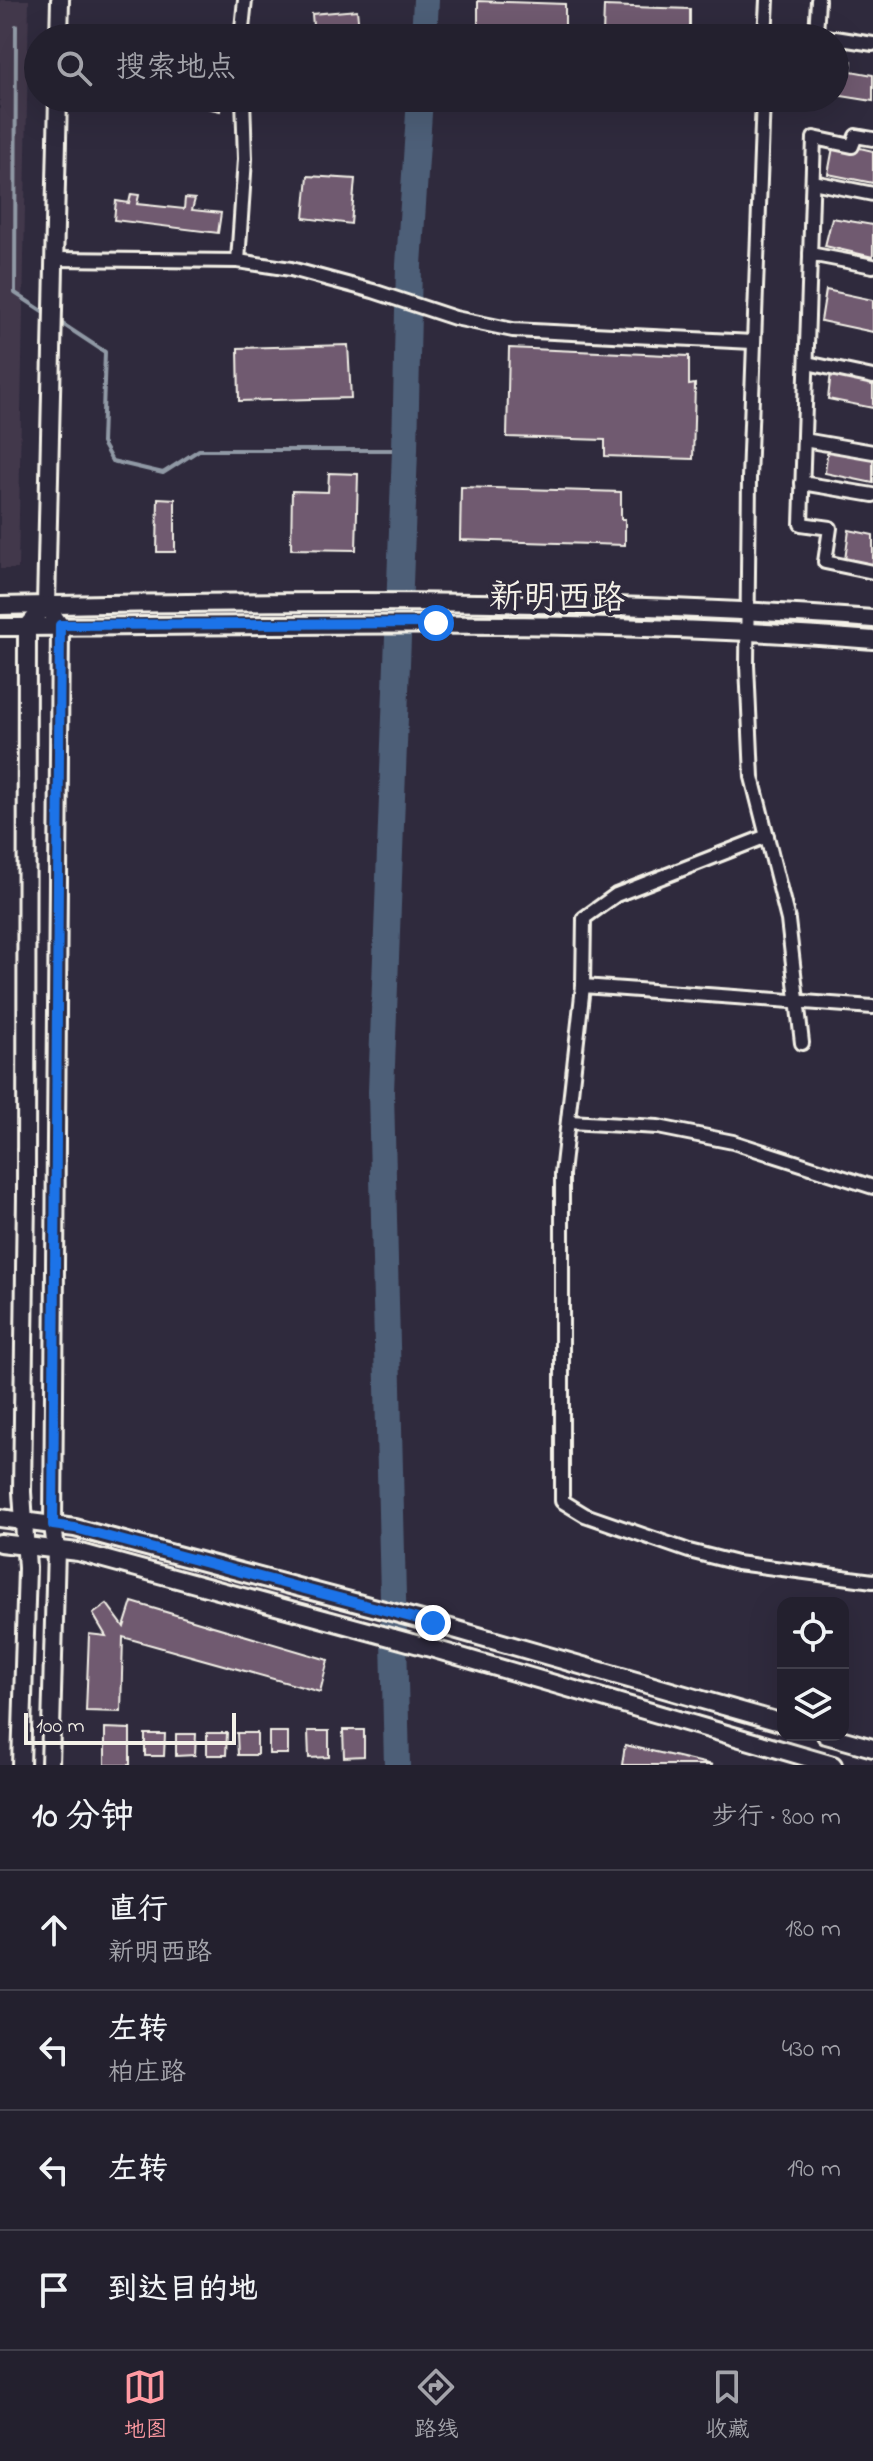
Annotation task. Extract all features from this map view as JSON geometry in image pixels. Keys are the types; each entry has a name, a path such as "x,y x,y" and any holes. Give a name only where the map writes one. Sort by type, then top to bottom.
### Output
{"street":[{"path":"59,24 60,0"},
{"path":"242,24 245,0"},
{"path":"766,24 767,0"},
{"path":"817,24 818,0"},
{"path":"849,40 873,44"},
{"path":"50,1765 56,1549 53,1525 60,625 46,605 58,112"},
{"path":"238,261 245,159 243,112"},
{"path":"762,112 753,342 747,665 752,777 788,920 802,1043"},
{"path":"873,139 856,136 852,146 814,138 801,524 830,528 825,562 873,572"},
{"path":"813,182 873,194"},
{"path":"810,254 873,266"},
{"path":"55,259 238,261 291,269 455,318 513,330 753,342"},
{"path":"807,363 873,377"},
{"path":"804,440 873,452"},
{"path":"802,483 873,495"},
{"name":"新明西路","path":"0,606 433,602 748,610 873,619"},
{"path":"21,1765 27,1568 22,1521 27,627 46,605"},
{"name":"新明西路","path":"0,627 436,623 748,630 873,640"},
{"path":"767,836 616,895 584,918 583,986 562,1174 562,1501 585,1515 689,1551 725,1560 873,1581"},
{"path":"583,986 873,1007"},
{"path":"569,1122 658,1127 733,1142 873,1187"},
{"path":"0,1518 75,1528 354,1601 777,1721"},
{"path":"0,1543 78,1552 434,1649 833,1765"},
{"path":"848,1741 873,1748"}],"shaded area":[{"path":"0,0 29,0 29,24 24,24 24,112 27,112 18,569 0,569"}],"building":[{"path":"478,1 565,4 565,24 478,24"},
{"path":"604,6 690,9 690,24 603,24"},
{"path":"357,10 358,24 313,24 312,14"},
{"path":"849,60 852,61 851,71 873,75 873,101 849,97"},
{"path":"834,142 873,151 873,183 828,174"},
{"path":"308,176 355,179 351,224 304,218"},
{"path":"131,194 139,195 137,204 184,209 185,198 195,199 192,210 221,213 218,233 114,220 116,201 129,203"},
{"path":"832,218 873,225 873,257 825,246"},
{"path":"826,290 873,300 873,332 821,321"},
{"path":"348,345 351,398 239,401 238,348"},
{"path":"509,348 689,356 689,385 695,384 693,459 605,456 605,440 507,437"},
{"path":"831,372 873,380 873,408 828,399"},
{"path":"828,446 873,455 873,483 825,473"},
{"path":"329,473 358,474 356,550 291,549 292,491 328,492"},
{"path":"461,487 621,492 625,545 460,540"},
{"path":"158,498 175,499 175,552 157,552"},
{"path":"849,530 873,535 873,565 845,560"},
{"path":"132,1602 328,1660 320,1692 123,1637 121,1712 86,1711 89,1634 106,1636 93,1614 107,1604 124,1627"},
{"path":"105,1728 130,1729 130,1765 105,1765"},
{"path":"343,1730 364,1730 364,1756 344,1757"},
{"path":"308,1731 329,1731 329,1757 309,1758"},
{"path":"269,1732 288,1732 288,1754 269,1754"},
{"path":"207,1733 227,1733 226,1755 207,1755"},
{"path":"237,1733 257,1733 257,1755 238,1755"},
{"path":"145,1734 165,1734 164,1756 145,1756"},
{"path":"176,1734 196,1734 195,1755 176,1756"},
{"path":"625,1745 713,1765 622,1765"}],"waterway":[{"path":"425,24 426,0"},
{"path":"16,26 15,293 47,314"},
{"path":"397,1765 381,1092 409,265 419,112"},
{"path":"58,321 105,352 102,443 112,461 163,473 199,450 405,450"}],"route":[{"path":"433,1623 75,1528 53,1525 60,625 436,623"}]}
